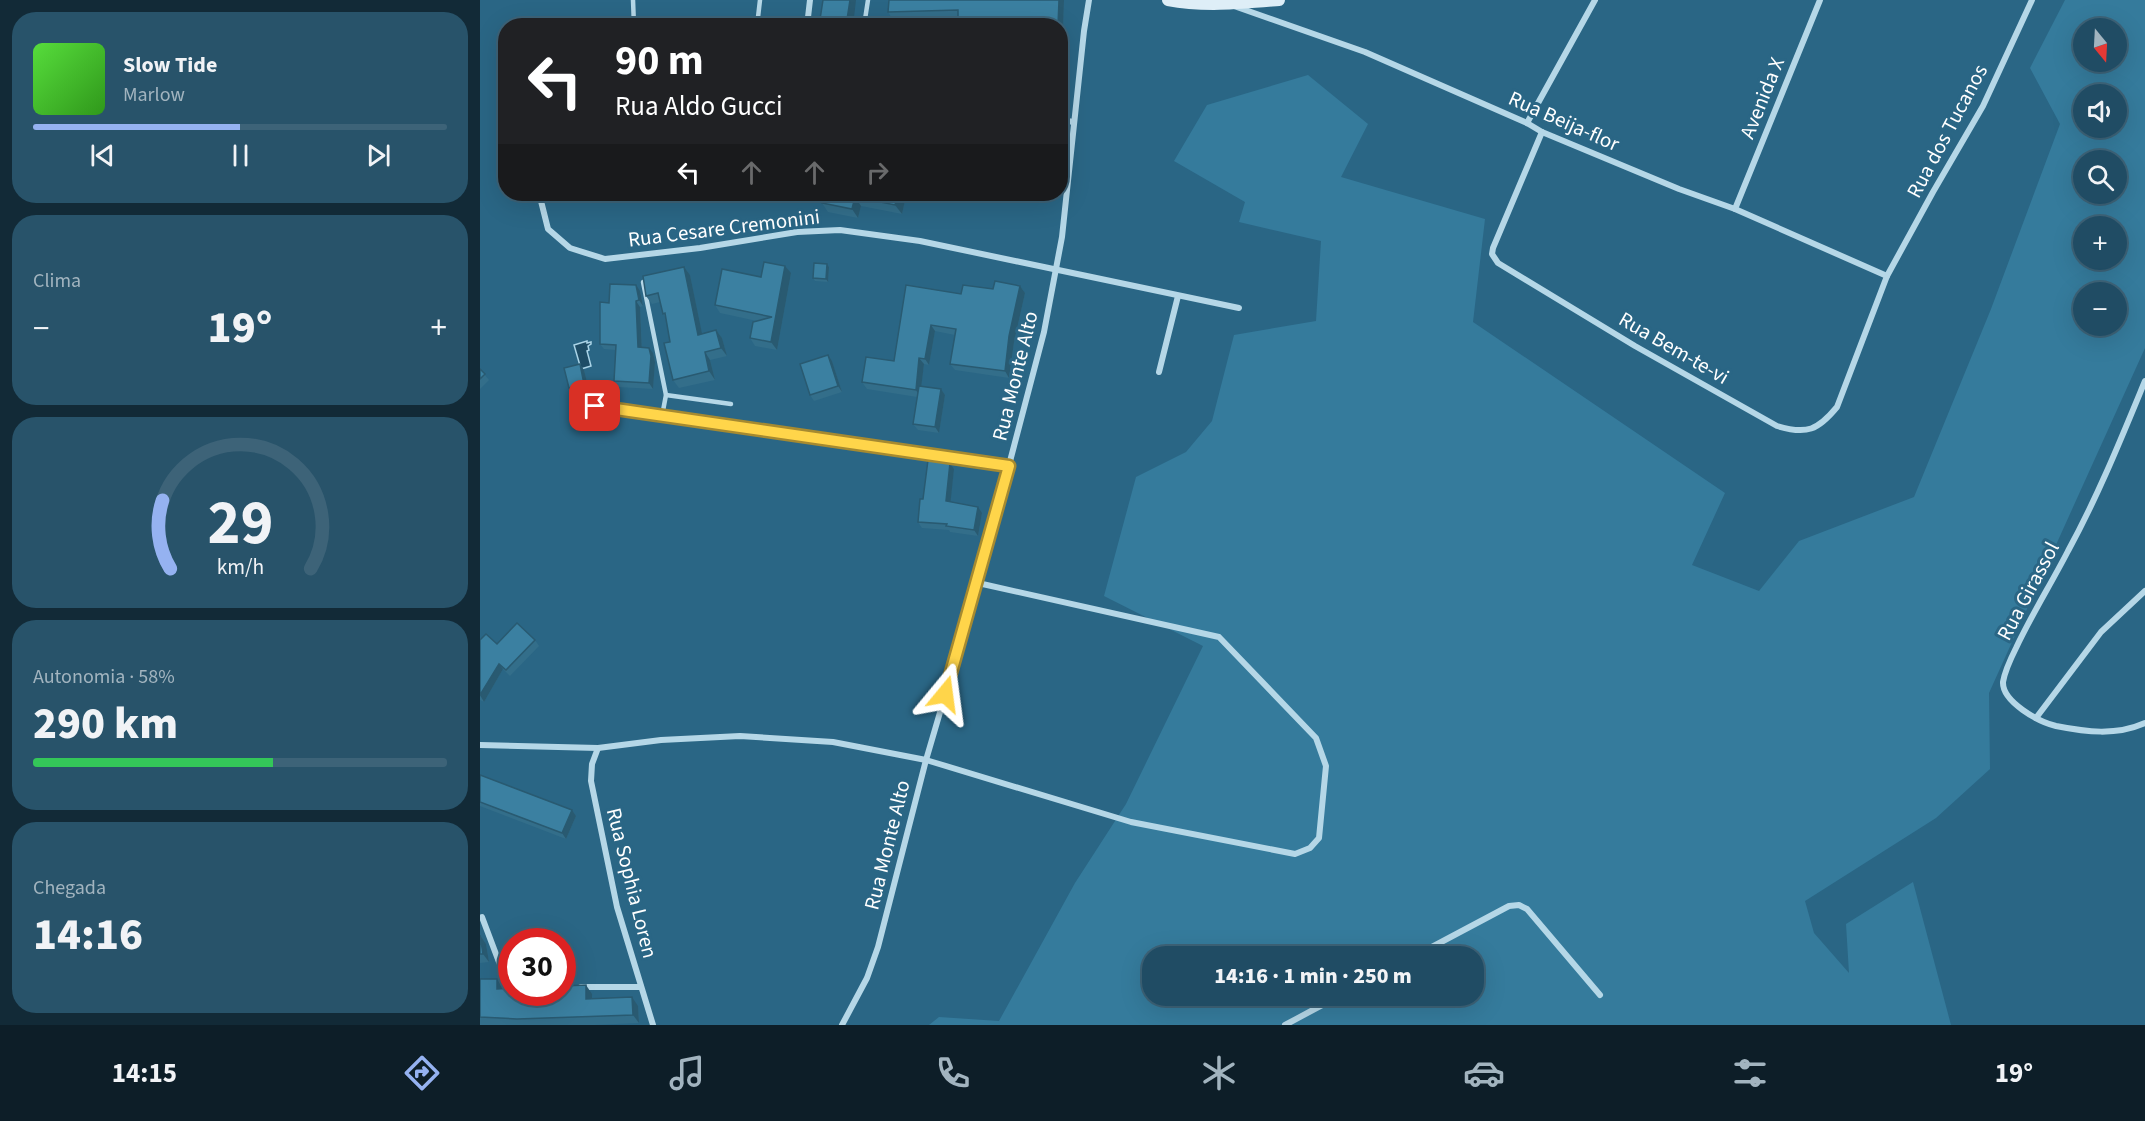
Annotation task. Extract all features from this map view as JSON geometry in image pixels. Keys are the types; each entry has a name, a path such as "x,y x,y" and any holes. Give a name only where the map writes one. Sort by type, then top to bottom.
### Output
{"main road":[{"path":"1168,0 1181,3 1279,0"}],"street":[{"path":"808,18 810,0"},
{"name":"Rua Monte Alto","path":"1068,180 1089,0"},
{"path":"1527,123 1595,0"},
{"name":"Avenida X","path":"1735,209 1820,0"},
{"name":"Rua dos Tucanos","path":"1887,276 1983,106 2032,0"},
{"name":"Rua Beija-flor","path":"1226,3 1365,52 1527,123 1542,132 1679,189 1735,209 1887,276"},
{"path":"1068,121 1074,122"},
{"name":"Rua Bem-te-vi","path":"1542,132 1493,248 1494,258 1498,263 1635,346 1777,426 1793,431 1812,430 1827,419 1837,407 1887,276"},
{"name":"Rua Cesare Cremonini","path":"541,201 548,229 570,248 605,260 700,248 797,232 840,230 920,241 1239,308"},
{"name":"Rua Monte Alto","path":"842,1025 867,978 878,947 926,760 978,583 1044,332 1062,237 1066,201"},
{"path":"1159,372 1178,296"},
{"name":"Rua Girassol","path":"2145,381 2107,474 2069,550 2027,624 2009,662 2003,683 2007,695 2017,706 2048,724 2078,730 2107,732 2132,729 2145,723"},
{"path":"573,402 1009,466"},
{"path":"480,745 598,748 661,740 740,736 833,742 926,760 1131,822 1295,854 1310,848 1319,838 1326,766 1316,738 1219,638 978,583"},
{"path":"2036,717 2101,632 2145,591"},
{"name":"Rua Sophia Loren","path":"598,748 592,764 591,781 617,907 653,1025"},
{"path":"1434,946 1509,906 1519,904 1527,909 1600,995"},
{"path":"482,917 498,961"},
{"path":"576,987 641,987"},
{"path":"1285,1025 1320,1006"}],"lane":[{"path":"633,0 634,18"},
{"path":"758,18 760,0"},
{"path":"865,18 868,0"},
{"path":"643,282 666,395 662,416"},
{"path":"666,395 731,404"}],"shaded area":[{"path":"2065,0 2145,0 2145,348 1989,693 1990,769 1936,818 1805,901 1814,933 1849,973 1846,924 1913,882 1951,1025 929,1025 939,1017 999,1021 1075,883 1126,804 1203,646 1104,596 1136,477 1186,452 1212,421 1234,335 1316,321 1321,241 1239,222 1245,202 1174,161 1207,105 1308,75 1368,124 1341,177 1485,219 1473,322 1725,493 1692,565 1759,591 1799,541 1914,497 1991,309 2060,124 2030,68"},
{"path":"587,341 587,343 591,342 587,351 591,366 581,369 574,345"}],"building":[{"path":"823,0 850,0 847,18 820,18"},
{"path":"889,0 1059,0 1058,18 958,18 958,10 888,12"},
{"path":"822,201 854,201 852,209 822,203"},
{"path":"875,201 896,201 895,205"},
{"path":"764,262 785,266 771,342 750,338 753,322 772,317 715,305 722,269 761,277"},
{"path":"814,263 827,264 826,279 813,278"},
{"path":"684,267 698,335 716,330 721,348 705,352 709,371 673,380 664,343 670,342 665,313 663,314 658,293 646,296 643,276"},
{"path":"995,281 1020,286 1009,336 1005,371 950,364 956,329 931,325 925,359 919,358 916,390 862,382 866,357 894,361 906,285 961,294 963,285 993,289"},
{"path":"610,284 636,285 639,300 636,301 638,347 649,348 651,356 649,383 614,381 616,345 600,344 600,302 609,303"},
{"path":"828,355 838,386 810,395 800,364"},
{"path":"580,364 584,384 569,388 564,368"},
{"path":"480,369 485,374 480,379"},
{"path":"919,386 941,389 935,427 913,424"},
{"path":"928,460 950,463 946,501 978,507 974,530 946,526 947,524 918,522"},
{"path":"517,623 535,640 506,670 499,664 480,695 480,640 486,634 497,644"},
{"path":"480,775 572,810 562,833 480,802"},
{"path":"480,935 483,954 480,954"},
{"path":"480,979 497,979 498,1006 576,1006 576,985 586,985 586,999 632,997 633,1015 517,1019 480,1017"}],"route":[{"path":"595,406 1009,466 945,694"}]}
